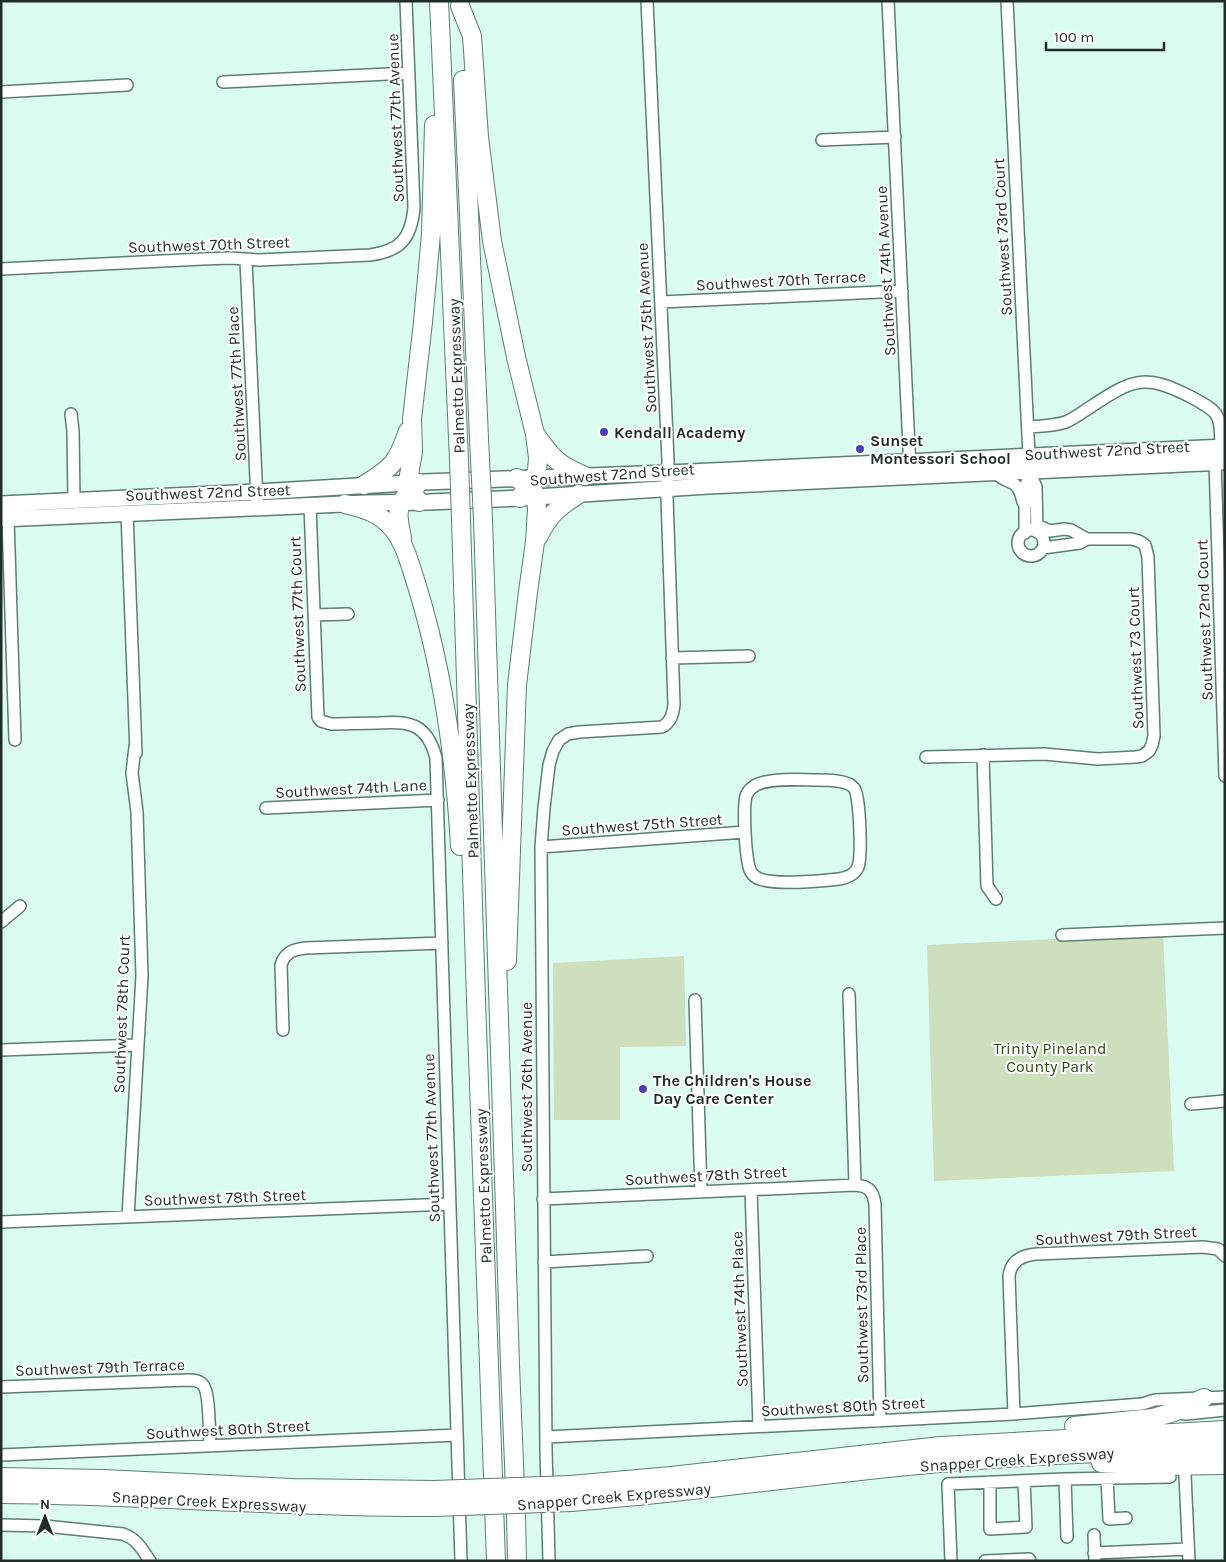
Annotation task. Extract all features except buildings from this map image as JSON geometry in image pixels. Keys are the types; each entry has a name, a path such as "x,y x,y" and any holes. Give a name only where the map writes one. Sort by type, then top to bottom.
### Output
{"highway":[{"name":"Palmetto Expressway","path":"438,1 459,460 494,1557"},
{"name":"Palmetto Expressway","path":"460,4 483,519 517,1561"},
{"path":"460,4 472,36 479,137 492,241 514,348 535,434 538,463 527,487 537,509 535,542 517,685 506,984 498,996"},
{"path":"443,86 434,114 431,234 412,419 413,452 409,475 412,492 398,516 402,542 423,605 450,735 457,791 467,962 476,1000"},
{"path":"364,485 384,473 396,460 400,454 412,419"},
{"path":"535,434 549,454 558,462 566,468 585,476"},
{"path":"535,542 546,521 554,512 578,494"},
{"path":"345,504 368,510 378,515 402,542"},
{"path":"941,1446 957,1438 1147,1419 1174,1412 1204,1398"},
{"name":"Snapper Creek Expressway","path":"571,1493 671,1476 941,1446 1225,1430"},
{"name":"Snapper Creek Expressway","path":"1,1494 113,1496 307,1506 434,1498 720,1488 890,1468 998,1458 1225,1447"},
{"path":"998,1458 1154,1466 1225,1466"},
{"name":"Snapper Creek Expressway","path":"1,1477 103,1479 292,1488 434,1498"},
{"path":"516,1500 523,1518 525,1561"}],"main road":[{"name":"Southwest 72nd Street","path":"910,469 996,472 1029,463 1217,456"},
{"name":"Southwest 72nd Street","path":"3,514 257,500 310,505 345,504 412,492 527,487 585,476 668,480 1217,456"},
{"name":"Southwest 72nd Street","path":"527,487 578,494 668,480"},
{"name":"Southwest 72nd Street","path":"257,500 310,489 364,485 412,492"},
{"path":"310,489 310,505"},
{"name":"Southwest 72nd Street","path":"3,514 74,501 127,506"}],"street":[{"name":"Southwest 77th Avenue","path":"406,1 414,208 409,233"},
{"name":"Southwest 75th Avenue","path":"647,1 668,480 674,704 672,713"},
{"name":"Southwest 74th Avenue","path":"888,1 910,469"},
{"name":"Southwest 73rd Court","path":"1007,1 1029,463"},
{"path":"223,82 409,73"},
{"path":"1,92 127,86"},
{"path":"822,140 895,137"},
{"name":"Southwest 70th Street","path":"1,269 176,260 230,258 246,260 376,254 395,248 404,241 409,233"},
{"name":"Southwest 77th Place","path":"246,260 257,500"},
{"name":"Southwest 70th Terrace","path":"661,302 902,291"},
{"name":"Southwest 72nd Court","path":"1028,427 1049,426 1064,422 1110,394 1130,385 1152,382 1178,391 1214,410 1218,416 1220,422 1217,456 1225,776"},
{"path":"71,414 74,501"},
{"path":"1029,463 1036,487 1037,529 1043,539 1041,552 1034,556 1023,553 1019,548 1018,541 1024,533 1029,463"},
{"path":"996,472 1001,478 1011,481 1017,486 1025,506"},
{"name":"Southwest 77th Court","path":"310,505 316,708 318,717 320,721 331,724 397,722 412,724"},
{"name":"Southwest 78th Court","path":"127,506 135,746 140,796 137,812 142,964 128,1217"},
{"path":"3,514 15,740"},
{"path":"1024,533 1037,529 1050,531 1064,529 1072,530 1087,539"},
{"path":"1072,530 1072,543"},
{"name":"Southwest 73 Court","path":"983,755 1044,754 1098,759 1136,757 1142,756 1149,751 1152,745 1154,726 1148,551 1145,545 1136,539 1087,539 1080,543 1043,548"},
{"path":"314,615 348,614"},
{"path":"672,658 749,656"},
{"name":"Southwest 76th Avenue","path":"549,1561 543,1199 541,847 550,759 559,740 568,734 662,727 670,720 672,713"},
{"name":"Southwest 77th Avenue","path":"412,724 425,733 432,746 436,764 461,1561"},
{"path":"926,757 983,755 987,886 996,899"},
{"path":"822,780 840,782 850,785 855,790 858,804 860,861 857,869 849,876 840,879 779,882 760,879 751,872 745,832 746,797 751,788 756,785 768,782 822,780"},
{"name":"Southwest 74th Lane","path":"266,808 438,800"},
{"name":"Southwest 75th Street","path":"541,847 745,832"},
{"path":"1,922 20,906"},
{"path":"1062,935 1225,928"},
{"path":"283,1030 281,969 284,956 291,951 302,948 442,943"},
{"path":"849,994 855,1185"},
{"path":"695,1000 701,1192"},
{"path":"1,1050 138,1045"},
{"path":"1191,1104 1225,1101"},
{"name":"Southwest 78th Street","path":"543,1199 855,1185 870,1189"},
{"name":"Southwest 73rd Place","path":"870,1189 874,1195 875,1204 880,1421"},
{"name":"Southwest 74th Place","path":"752,1190 759,1426"},
{"name":"Southwest 78th Street","path":"1,1222 450,1204"},
{"name":"Southwest 79th Street","path":"1014,1414 1009,1276 1014,1261 1037,1254 1203,1247 1212,1248 1222,1253"},
{"path":"544,1262 647,1256"},
{"name":"Southwest 79th Terrace","path":"1,1387 188,1380 200,1382 205,1388 207,1395 210,1446"},
{"name":"Southwest 80th Street","path":"546,1437 1014,1414 1142,1404 1155,1400 1225,1397"},
{"name":"Southwest 80th Street","path":"1142,1404 1186,1414 1225,1410"},
{"name":"Southwest 80th Street","path":"1,1455 260,1442 457,1435"},
{"path":"1094,1535 1094,1557 1189,1555 1185,1475"},
{"path":"951,1561 948,1484 1024,1480 1170,1477"},
{"path":"1107,1478 1109,1519 1126,1518"},
{"path":"1065,1479 1067,1537"},
{"path":"990,1482 990,1529 1026,1527 1024,1480"},
{"path":"1,1525 46,1526 123,1534 140,1545 150,1561"},
{"path":"985,1561 1029,1559 1030,1561"}],"green space":[{"name":"Trinity Pineland County Park","path":"1163,934 1174,1171 934,1181 927,945"},
{"path":"684,956 686,1046 620,1047 620,1120 554,1120 553,963"}],"place":[{"name":"Kendall Academy","path":"604,432"},
{"name":"Sunset Montessori School","path":"860,449"},
{"name":"The Children's House Day Care Center","path":"643,1089"}]}
